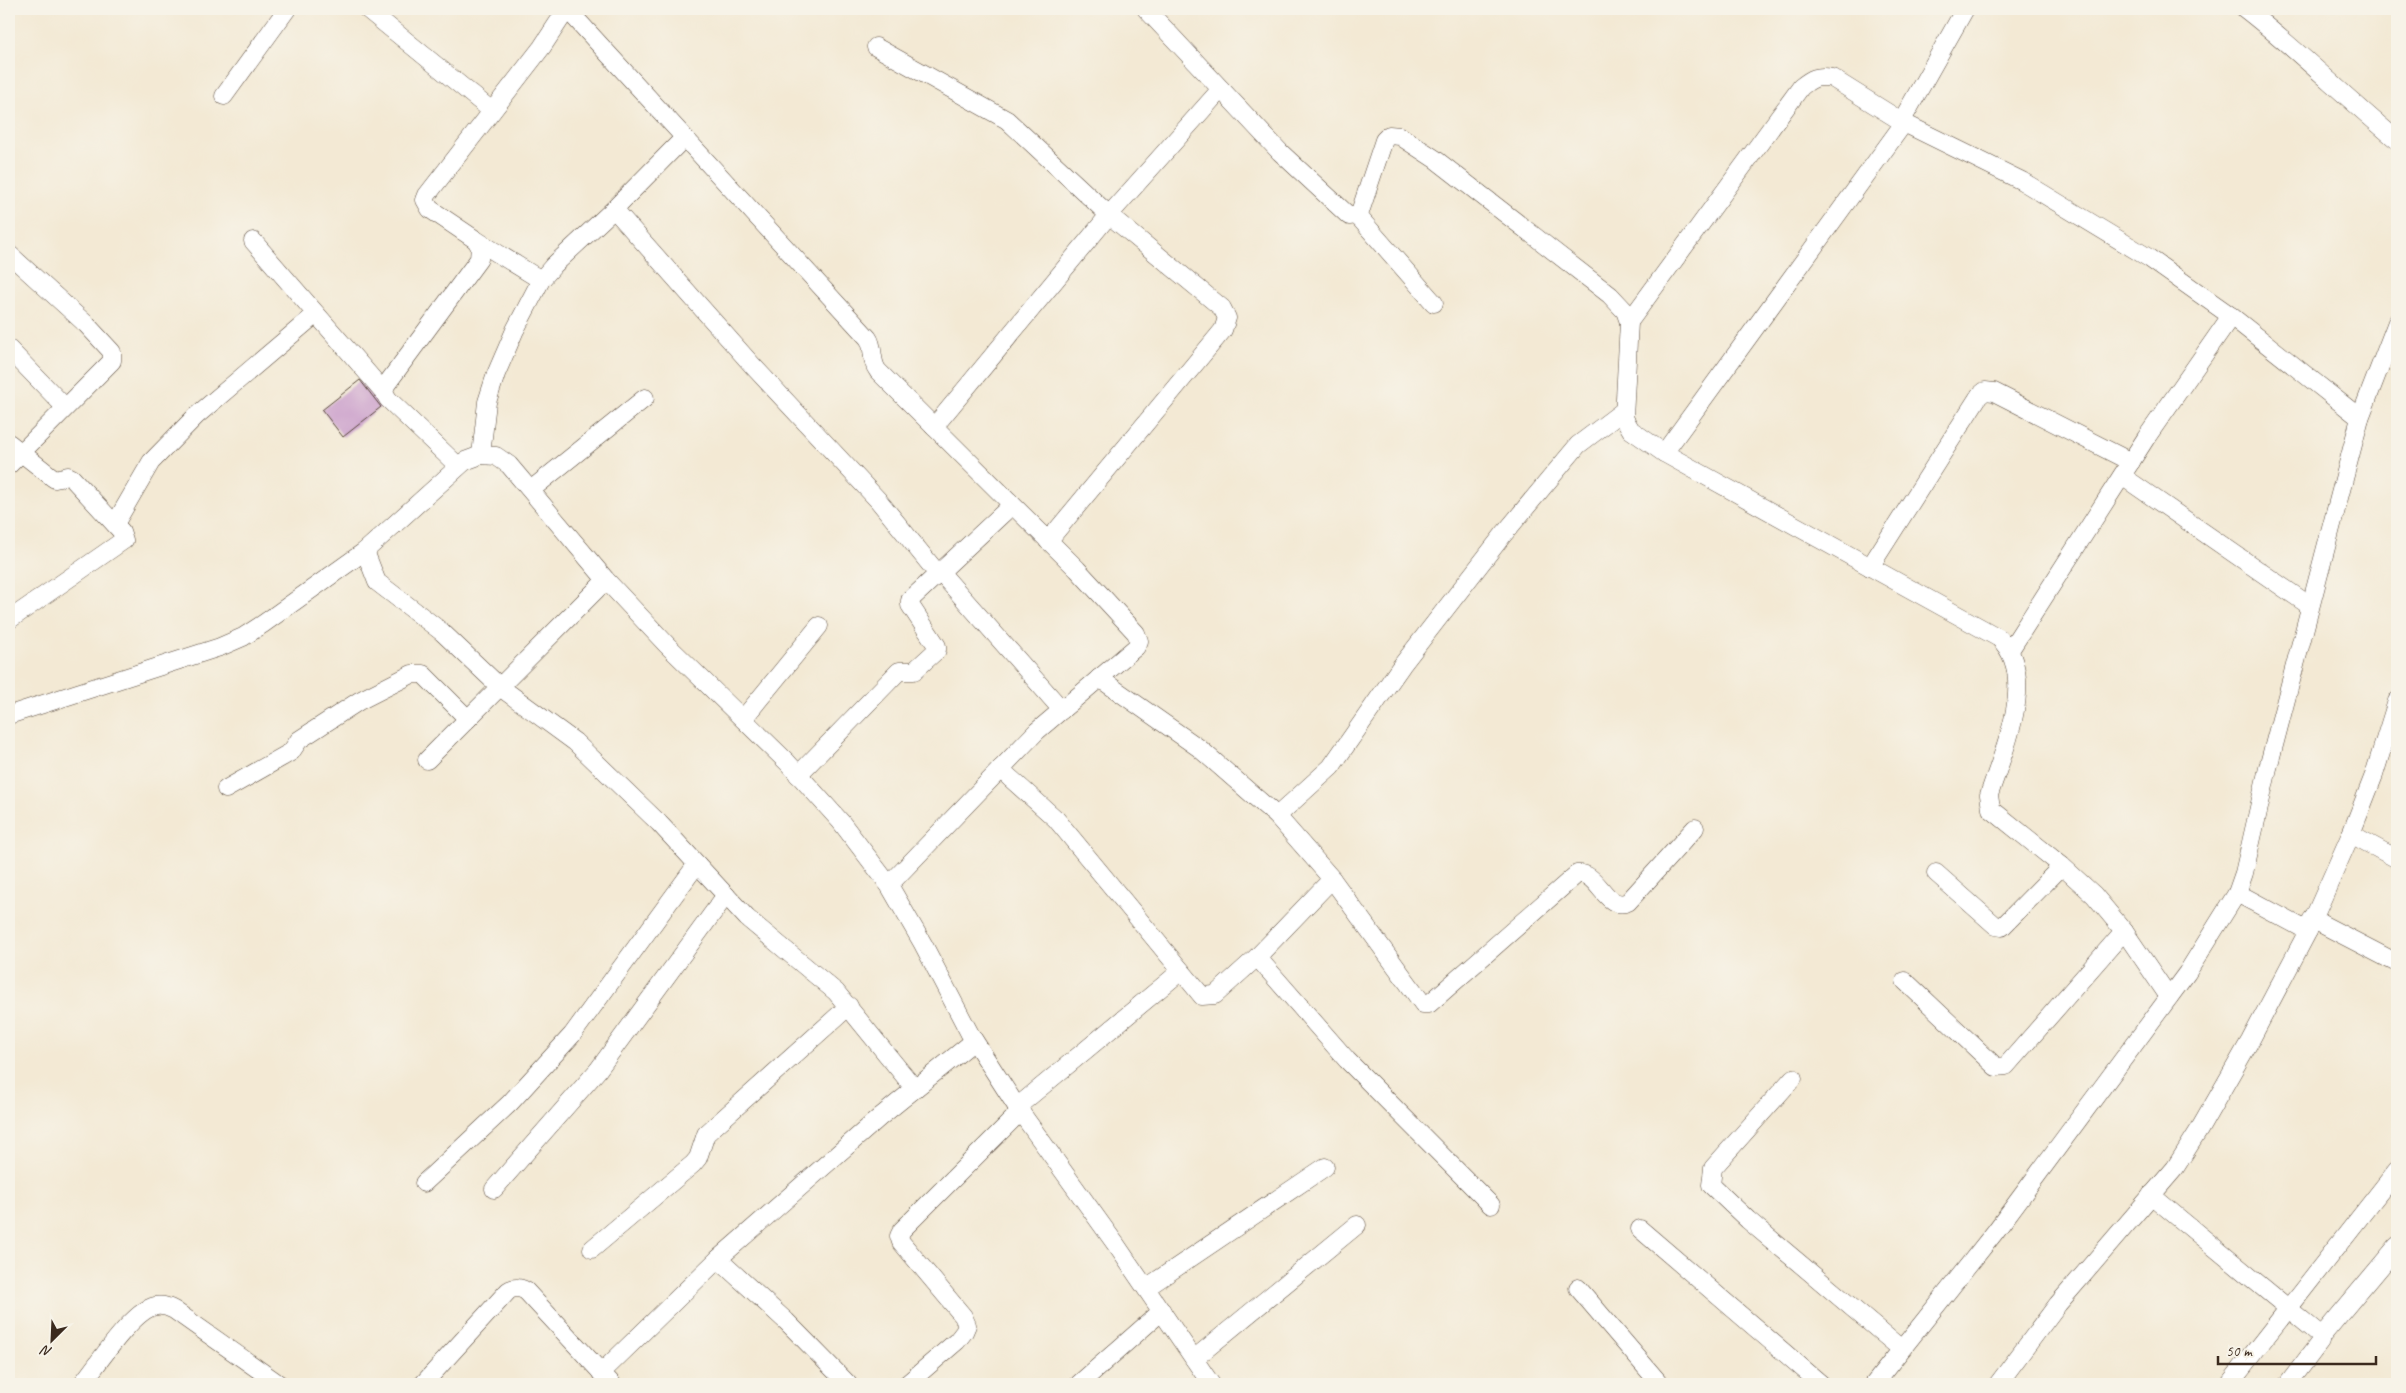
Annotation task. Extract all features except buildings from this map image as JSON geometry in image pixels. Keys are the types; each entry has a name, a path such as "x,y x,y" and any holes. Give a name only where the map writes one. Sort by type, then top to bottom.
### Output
{"street":[{"path":"224,96 287,9"},
{"path":"367,9 492,111"},
{"path":"541,280 430,209 425,200 542,47 567,9 868,338 871,343 874,365 878,371 1048,541 1136,633 1139,640 1136,647 1036,731 889,885"},
{"path":"1146,9 1280,152 1344,213 1349,216 1357,215 1360,212 1384,140 1389,135 1400,136 1435,159 1610,295 1619,303 1629,322 1623,411 1631,430 1664,453 1999,638 2010,650 2014,661 2018,701 1989,795 1990,806 1994,813 2062,866 2094,895 2124,931 2169,997"},
{"path":"1664,453 1902,122 1965,9"},
{"path":"2245,9 2290,44 2356,106 2397,140"},
{"path":"876,46 1007,120 1109,215 1222,308 1228,318 1223,330 1048,541"},
{"path":"1629,322 1801,87 1810,79 1821,76 1832,78 1902,122 2022,181 2149,258 2231,316 2360,418"},
{"path":"934,427 1109,215 1221,89"},
{"path":"481,455 487,402 496,374 515,330 541,280 684,138"},
{"path":"614,209 753,366 878,500 939,573 1062,710"},
{"path":"1357,215 1434,303"},
{"path":"384,392 386,385 477,264 480,253 476,240"},
{"path":"253,241 384,392 388,399 458,466"},
{"path":"9,254 86,324 112,352 112,361 13,453 55,479 68,476 72,478 124,536 122,544 9,620"},
{"path":"115,524 151,462 196,416 316,314"},
{"path":"2010,650 2126,469 2231,316"},
{"path":"1874,1384 1900,1348 1995,1232 2194,964 2237,893 2244,873 2268,768 2310,606 2344,488 2360,418 2397,322"},
{"path":"9,350 65,406"},
{"path":"1870,567 1979,396 1985,391 1994,392 2126,469 2310,606"},
{"path":"532,489 645,398"},
{"path":"1277,816 1331,767 1414,650 1503,535 1578,445 1623,411"},
{"path":"9,715 220,647 243,637 365,551 458,466 481,455 496,456 509,465 532,489 606,580 667,645 798,774 841,822 889,885 924,944 953,1005 974,1041 1211,1384"},
{"path":"798,774 899,671 914,671 937,650 937,646 909,603 1012,505"},
{"path":"365,551 377,582 442,632 500,687 575,742 659,823 747,918 836,992 915,1089"},
{"path":"427,760 606,580"},
{"path":"743,719 820,626"},
{"path":"226,789 290,752 299,740 359,701 412,674 423,674 468,719"},
{"path":"1099,678 1199,748 1277,816 1332,879 1421,1002 1429,1004 1577,874 1585,874 1612,901 1623,904 1628,902 1695,828"},
{"path":"1998,1384 2058,1304 2175,1168 2199,1130 2250,1041 2310,925 2351,834 2374,775 2397,701"},
{"path":"1000,769 1056,819 1198,993 1211,996 1257,957 1332,879"},
{"path":"2351,834 2397,859"},
{"path":"424,1183 510,1103 572,1035 697,864"},
{"path":"1936,873 1996,926 2002,927 2062,866"},
{"path":"2237,893 2397,963"},
{"path":"494,1189 598,1070 726,895"},
{"path":"1905,981 1996,1067 2001,1068 2006,1066 2124,931"},
{"path":"1257,957 1347,1060 1491,1205"},
{"path":"907,1384 957,1341 967,1324 963,1316 901,1242 899,1236 902,1230 1020,1109 1181,971"},
{"path":"592,1249 693,1164 698,1158 706,1134 849,1006"},
{"path":"423,1384 513,1288 520,1288 526,1291 606,1378 718,1259 880,1117 974,1041"},
{"path":"1793,1078 1713,1168 1712,1185 1748,1220 1900,1348"},
{"path":"1146,1288 1325,1167"},
{"path":"2229,1384 2397,1170"},
{"path":"2151,1196 2288,1307 2321,1337"},
{"path":"1194,1359 1358,1225"},
{"path":"1640,1229 1821,1384"},
{"path":"2288,1384 2320,1342 2321,1337 2397,1246"},
{"path":"718,1259 786,1321 848,1384"},
{"path":"1578,1288 1660,1384"},
{"path":"82,1384 137,1315 158,1306 166,1306 278,1384"},
{"path":"1079,1384 1162,1311"}]}
